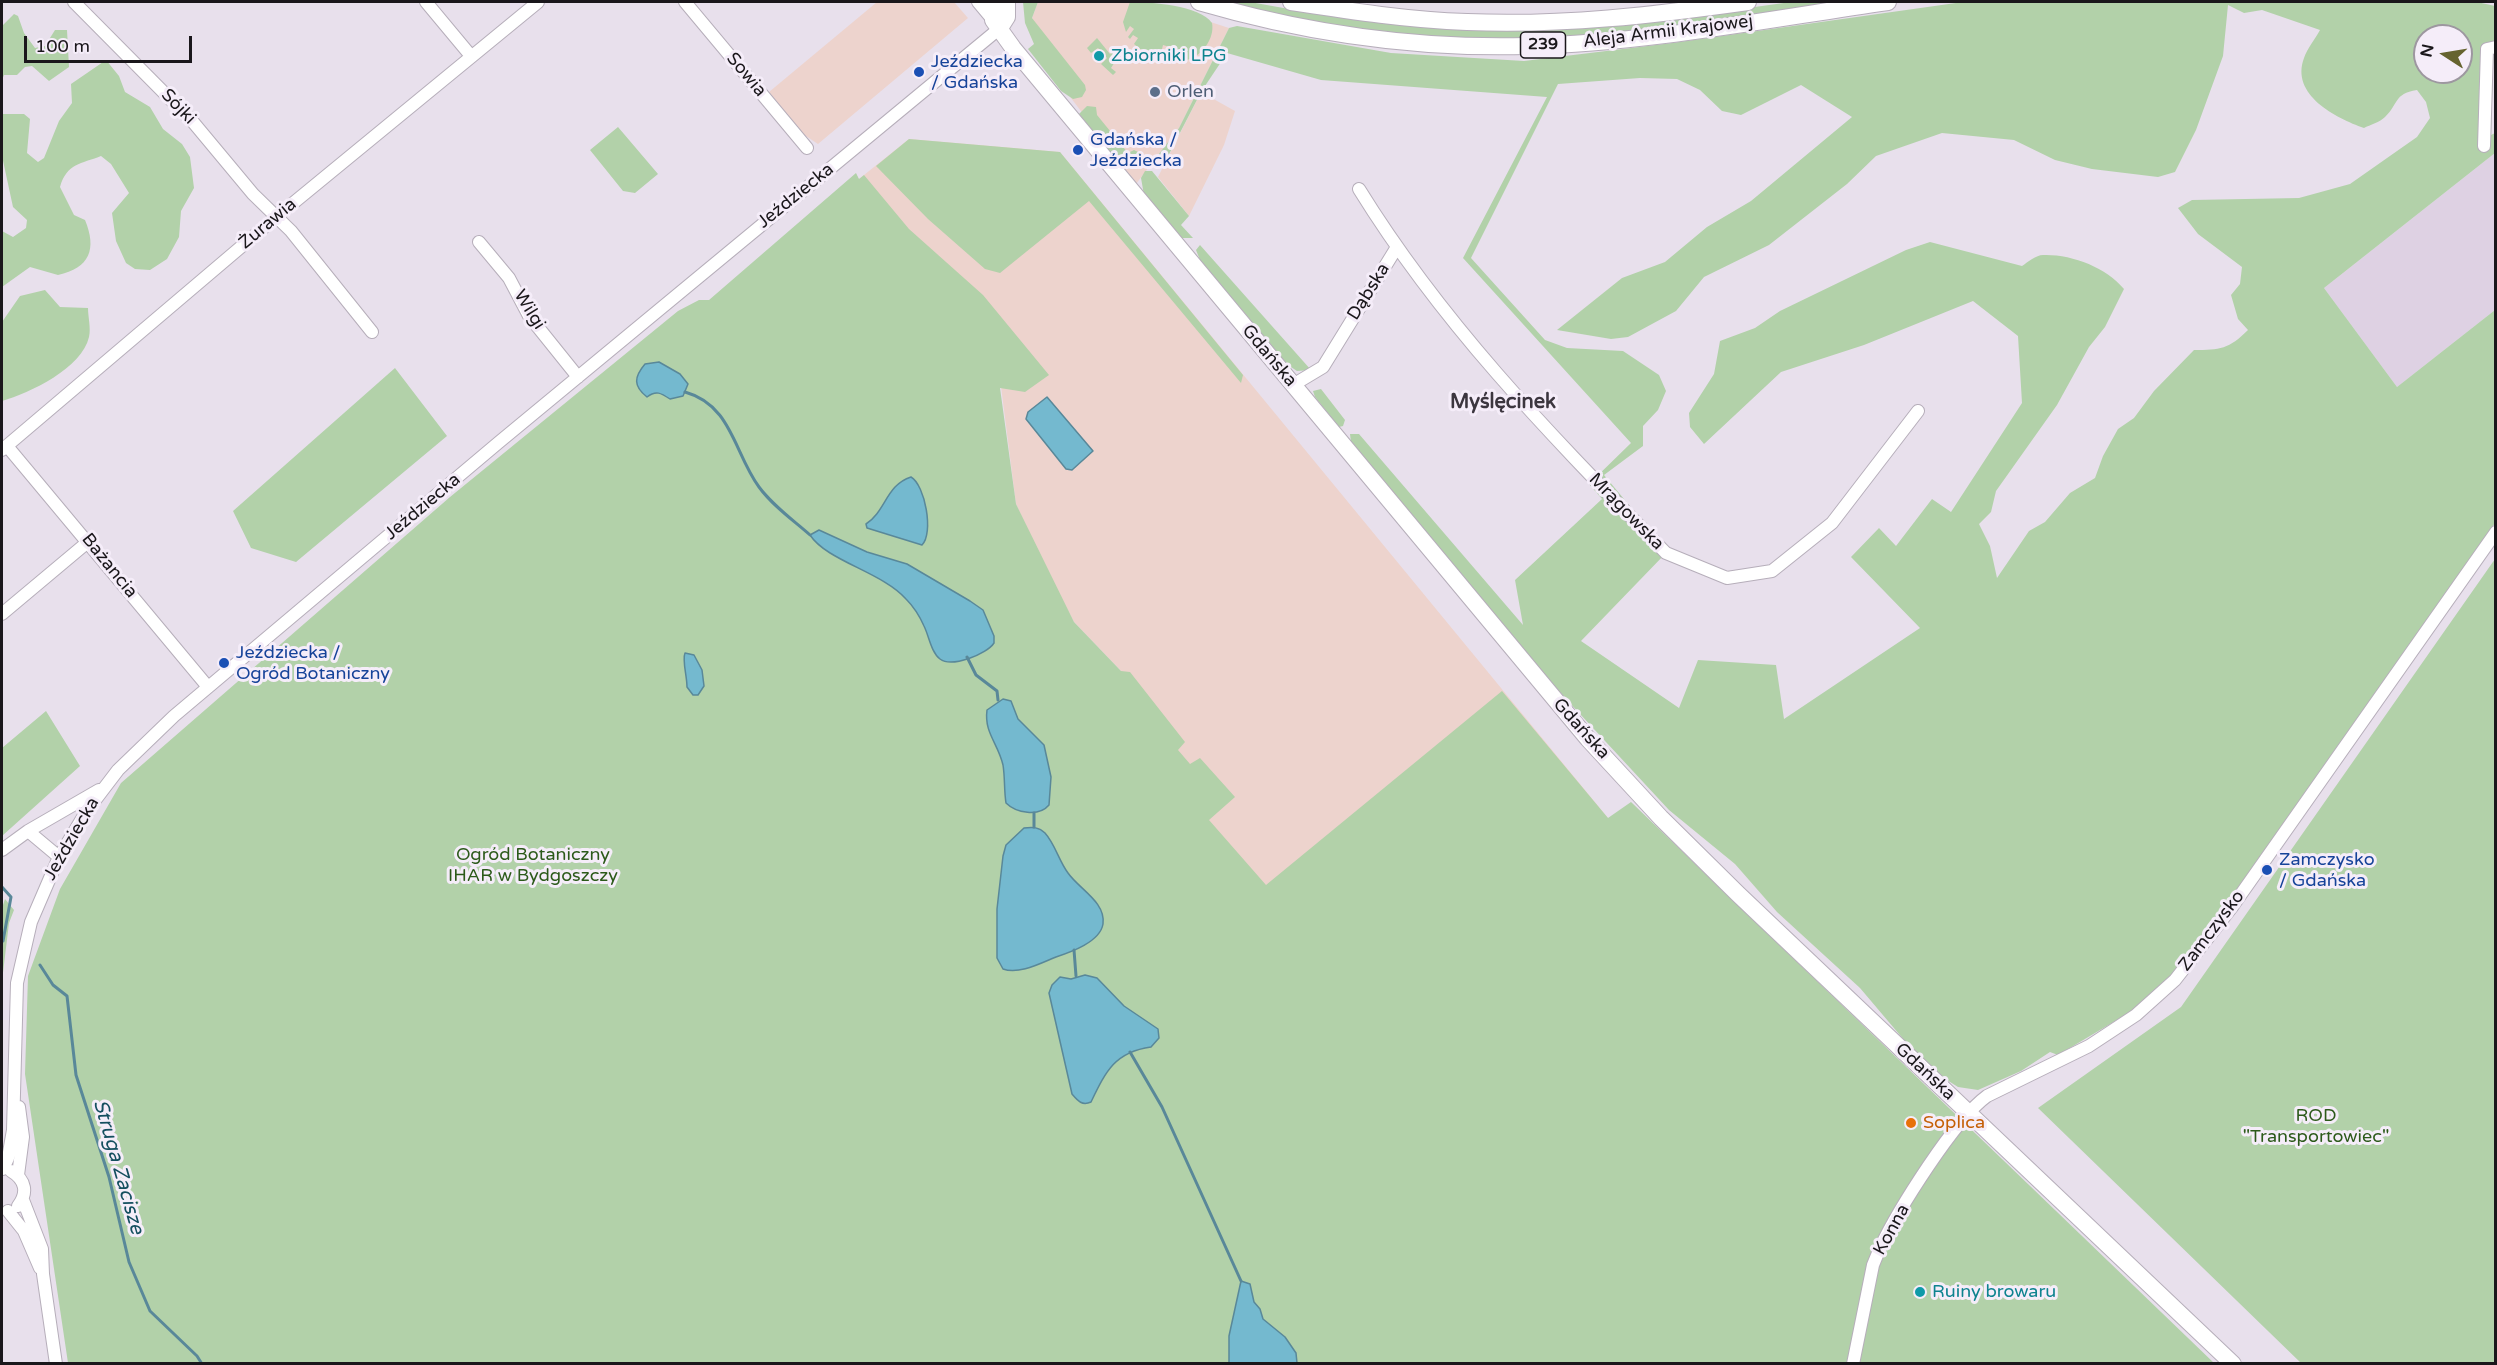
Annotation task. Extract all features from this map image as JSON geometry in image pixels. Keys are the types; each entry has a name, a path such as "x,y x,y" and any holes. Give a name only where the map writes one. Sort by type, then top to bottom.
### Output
{"main road":[{"path":"993,2 996,24 1007,17 1007,2"},
{"name":"Aleja Armii Krajowej","path":"1199,2 1266,20 1341,34 1427,44 1491,46 1626,38 1888,2"},
{"name":"Aleja Armii Krajowej","path":"1291,2 1390,17 1509,23 1624,17 1748,2"},
{"name":"Gdańska","path":"996,24 1060,106 1532,674 1661,818 2233,1364"}],"street":[{"name":"Sójki","path":"74,2 193,123 275,218 291,231 372,332"},
{"path":"426,2 471,56"},
{"name":"Żurawia","path":"4,448 275,218 538,2"},
{"name":"Sowia","path":"685,2 807,148"},
{"name":"Gdańska","path":"978,2 996,24"},
{"name":"Jeździecka","path":"2,1170 11,1146 19,974 31,922 59,857 103,788 146,741 208,687 996,24"},
{"path":"2484,146 2487,49 2496,47"},
{"name":"Dąbska","path":"1293,385 1323,367 1397,247 1359,189"},
{"name":"Wilgi","path":"479,242 509,278 529,316 578,377"},
{"name":"Mrągowska","path":"1397,247 1445,315 1530,413 1666,553 1727,578 1772,571 1832,523 1918,411"},
{"name":"Bażancia","path":"4,448 89,541 208,687"},
{"name":"Zamczysko","path":"1969,1113 1987,1096 2089,1046 2136,1015 2175,980 2232,907 2496,532"},
{"path":"2,614 89,541"},
{"path":"2,850 28,831 103,788"},
{"path":"28,831 59,857"},
{"name":"Jeździecka","path":"15,1091 23,1137 18,1175 24,1186 23,1200"},
{"name":"Konna","path":"1852,1364 1873,1265 1883,1242 1924,1176 1969,1113"},
{"path":"2,1170 18,1175"},
{"path":"43,1275 24,1231 5,1212 18,1206 23,1200 40,1239 56,1364"}],"shaded area":[{"path":"877,2 954,2 968,18 818,144 803,134 769,92"},
{"path":"1038,2 1149,2 1229,28 1179,128 1136,184 1071,98 1032,18"},
{"path":"1201,92 1235,111 1224,145 1189,216 1158,177"},
{"path":"909,139 1060,152 1608,818 1401,1161 1121,671 1074,622 1048,574 1016,504 997,355 859,179"},
{"path":"2495,153 2495,310 2397,387 2324,288"}],"green space":[{"path":"1023,2 1038,2 1032,18 1085,85 1086,90 1082,97 1073,99 1061,91 1028,49 1034,44 1025,23"},
{"path":"1130,2 1186,8 1206,17 1212,23 1212,29 1206,46 1198,55 1182,61 1171,60 1173,48 1163,45 1160,57 1144,52 1134,44 1138,38 1133,35 1130,39 1128,37 1134,29 1130,26 1126,32 1123,22"},
{"path":"1220,2 1250,2 1317,14 1390,23 1704,14 1791,2 1848,2 1611,33 1515,39 1467,39 1374,31"},
{"path":"1963,2 2477,2 2495,6 2491,135 2495,133 2495,153 2324,288 2397,387 2495,310 2495,523 2202,942 2168,981 2132,1011 2058,1055 2050,1052 2021,1071 1978,1090 1958,1087 1939,1075 1910,1047 1860,988 1777,912 1735,864 1669,810 1530,660 1351,442 1350,434 1359,434 1523,625 1515,580 1602,499 1589,484 1631,443 1463,258 1547,97 1321,80 1227,53 1201,92 1165,162 1155,159 1179,128 1229,28 1237,26 1391,53 1524,61 1672,43","holes":["2228,5 2244,13 2262,10 2320,30 2304,58 2301,71 2309,94 2341,118 2364,128 2383,119 2404,94 2417,90 2426,102 2430,118 2417,137 2350,184 2299,198 2192,200 2178,208 2198,234 2242,267 2240,284 2231,295 2238,319 2248,330 2224,347 2194,350 2154,391 2134,418 2118,429 2103,456 2095,478 2070,493 2045,522 2029,531 1997,578 1990,546 1979,524 1991,512 1996,491 2057,405 2089,347 2105,327 2124,289 2098,268 2065,257 2040,255 2022,266 1930,242 1906,250 1780,311 1755,328 1720,341 1714,374 1689,413 1690,427 1704,444 1781,372 1864,345 1973,301 2018,336 2022,403 1951,512 1932,499 1896,546 1879,528 1851,557 1920,628 1784,719 1776,665 1698,660 1679,708 1581,641 1666,553 1629,515 1634,511 1604,475 1643,446 1643,426 1658,410 1666,391 1659,375 1623,351 1567,348 1545,340 1471,258 1558,84 1640,78 1677,79 1700,90 1722,111 1741,115 1801,85 1852,117 1751,201 1707,227 1665,262 1622,278 1557,330 1611,339 1628,337 1676,311 1704,277 1769,245 1847,184 1876,156 1942,133 2014,140 2055,160 2092,169 2158,177 2175,172 2196,130 2223,56"]},
{"path":"14,14 18,16 24,33 35,48 45,46 55,30 67,30 69,67 49,81 32,66 25,67 17,75 4,75 2,80 2,26"},
{"path":"1097,38 1110,54 1116,50 1121,55 1121,62 1116,60 1111,68 1116,72 1113,75 1101,64 1107,58 1098,48 1091,53 1087,48"},
{"path":"106,60 119,76 125,92 150,107 163,129 182,144 190,157 194,188 181,211 179,237 167,259 150,270 135,269 126,263 116,241 112,213 129,193 111,164 101,156 71,169 60,187 74,215 85,220 89,230 90,248 84,262 69,272 58,275 30,267 2,287 2,231 13,237 26,228 27,220 13,207 2,156 2,114 24,114 30,119 27,153 38,162 44,158 59,121 72,103 71,84"},
{"path":"1087,106 1096,107 1097,115 1128,153 1134,150 1140,153 1137,164 1130,169 1120,165 1079,114"},
{"path":"618,127 658,174 635,193 623,191 590,150"},
{"path":"909,139 1060,152 1243,375 1241,383 1089,201 1000,273 985,269 928,219 876,166"},
{"path":"1145,171 1152,171 1189,216 1181,225 1193,238 1182,238 1144,195 1141,178"},
{"name":"Ogród Botaniczny IHAR w Bydgoszczy","path":"856,173 859,179 864,175 909,229 983,295 1049,375 1025,392 1000,388 1016,504 1074,622 1121,671 1130,672 1185,742 1178,750 1190,764 1200,758 1235,797 1209,820 1266,885 1502,691 1608,818 1631,802 2214,1363 68,1363 25,1074 28,976 60,889 121,783 450,497 678,311 699,300 709,300"},
{"path":"1200,245 1311,370 1297,371 1288,365 1200,260 1196,250"},
{"path":"45,290 60,307 88,308 89,337 84,348 66,369 26,392 2,401 2,322 20,296"},
{"path":"395,368 447,436 296,562 251,548 233,511"},
{"path":"1321,389 1345,420 1343,426 1339,427 1315,397 1313,391"},
{"name":"ROD \"Transportowiec\"","path":"2495,559 2495,1363 2301,1363 2038,1108 2181,1007"},
{"path":"46,711 80,766 2,836 2,748"},
{"path":"5,899 14,910 9,923 2,981 2,908"}],"water":[{"path":"659,362 680,374 688,384 683,396 670,399 656,393 647,397 639,389 637,377 641,369 645,364"},
{"path":"1047,397 1093,451 1072,470 1066,469 1026,419 1028,412"},
{"path":"911,477 920,489 926,510 926,539 922,545 867,528 866,524 873,519 896,486"},
{"path":"819,530 867,552 907,564 970,601 983,610 994,636 994,643 969,659 953,662 940,659 932,648 926,630 914,608 906,599 883,581 842,560 818,544 810,535"},
{"path":"685,653 694,655 702,670 704,686 698,695 693,695 687,687"},
{"path":"1003,699 1011,701 1018,719 1044,745 1051,777 1049,805 1045,809 1034,812 1021,811 1006,803 1003,765 989,732 987,718 987,710"},
{"path":"1024,828 1036,828 1045,833 1068,873 1096,902 1103,916 1103,924 1101,930 1091,941 1077,949 1030,968 1009,970 1003,969 997,958 997,909 1006,845"},
{"path":"1085,975 1097,978 1124,1006 1158,1029 1159,1038 1151,1047 1120,1058 1107,1072 1091,1102 1083,1103 1072,1094 1049,993 1052,985 1060,977 1071,979"},
{"path":"1241,1281 1250,1284 1254,1302 1260,1309 1263,1319 1285,1337 1296,1353 1297,1363 1229,1363 1229,1336"}],"waterway":[{"path":"685,392 701,398 713,408 730,432 759,487 777,507 810,535"},
{"path":"967,657 976,675 997,691 998,700"},
{"path":"1034,813 1034,827"},
{"name":"Struga Zacisze","path":"2,887 11,897 3,941"},
{"path":"1074,950 1076,976"},
{"name":"Struga Zacisze","path":"40,965 53,985 67,996 76,1075 109,1177 129,1262 150,1311 197,1356 202,1364"},
{"path":"1130,1052 1162,1107 1241,1281"}],"place":[{"name":"Zbiorniki LPG","path":"1099,56"},
{"name":"Jeździecka / Gdańska","path":"919,72"},
{"name":"Orlen","path":"1155,92"},
{"name":"Gdańska / Jeździecka","path":"1078,150"},
{"name":"Jeździecka / Ogród Botaniczny","path":"224,663"},
{"name":"Zamczysko / Gdańska","path":"2267,870"},
{"name":"Soplica","path":"1911,1123"},
{"name":"Ruiny browaru","path":"1920,1292"}],"district":[{"name":"Myślęcinek","path":"1503,403"}]}
